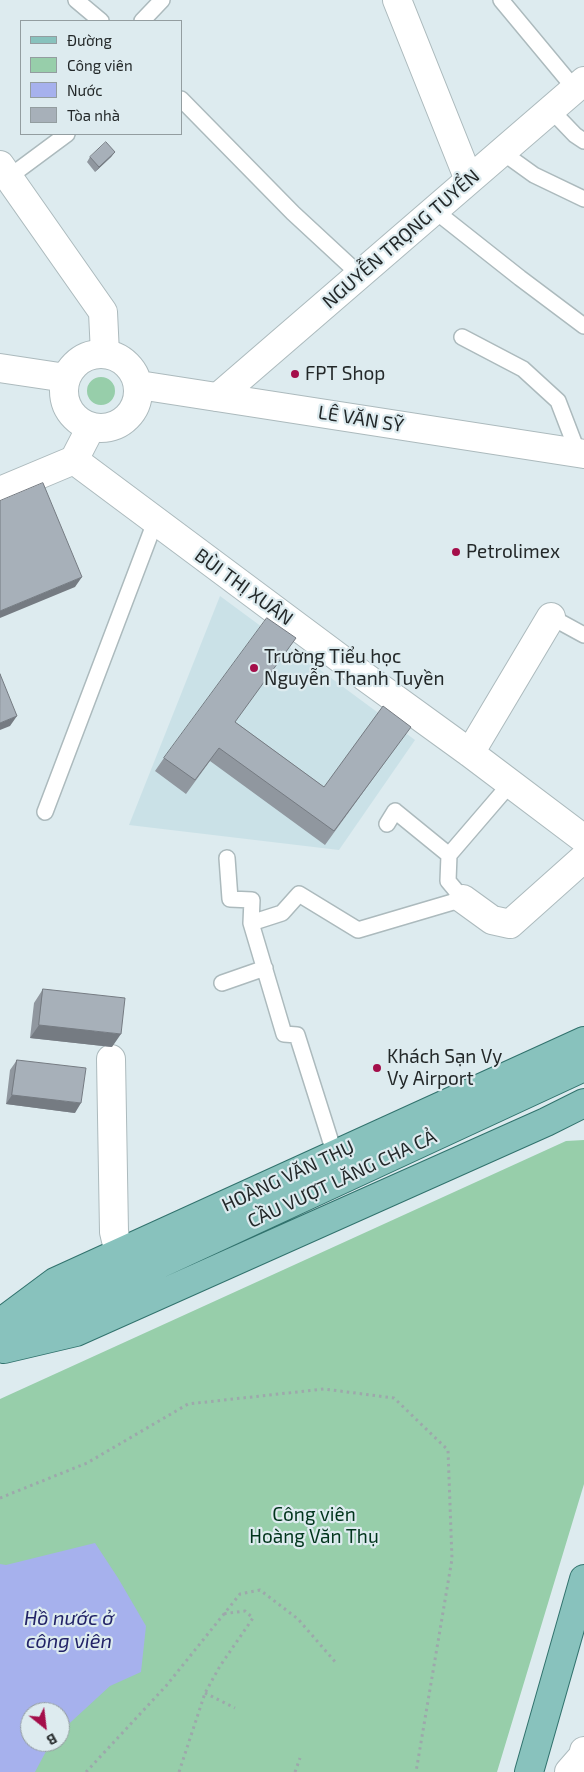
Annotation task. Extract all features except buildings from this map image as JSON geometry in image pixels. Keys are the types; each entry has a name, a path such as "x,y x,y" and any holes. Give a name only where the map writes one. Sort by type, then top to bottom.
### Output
{"main road":[{"name":"HOÀNG VĂN THỤ","path":"0,1323 55,1282 584,1041"},
{"name":"CẦU VƯỢT LĂNG CHA CẢ","path":"0,1338 584,1067"},
{"path":"0,1350 76,1332 546,1122 584,1103"},
{"path":"546,1122 570,1119 584,1120"},
{"path":"529,1772 584,1579"}],"street":[{"path":"398,0 470,180"},
{"name":"NGUYỄN TRỌNG TUYỂN","path":"218,397 580,85"},
{"path":"4,171 102,312 105,354"},
{"path":"93,354 105,354 117,356 127,363 139,385 138,398 134,409 126,419 116,426 90,427 79,421 71,413 66,402 64,390 66,378 72,367 81,359 93,354"},
{"path":"0,368 66,378"},
{"name":"LÊ VĂN SỸ","path":"139,385 581,453"},
{"path":"0,491 74,460 90,427"},
{"name":"BÙI THỊ XUÂN","path":"74,460 155,522 470,753 584,840"},
{"path":"470,753 551,616"},
{"path":"464,899 492,920 510,924 584,858"},
{"path":"111,1059 114,1232 119,1253"},
{"path":"569,1772 584,1751"}],"lane":[{"path":"76,0 100,20"},
{"path":"143,20 162,0"},
{"path":"501,0 580,85"},
{"path":"182,100 293,213 360,275"},
{"path":"551,110 575,135 584,141"},
{"path":"4,171 65,135"},
{"path":"502,152 534,175 584,199"},
{"path":"434,210 584,326"},
{"path":"462,337 523,369 558,401 581,453"},
{"path":"45,812 155,522"},
{"path":"551,616 584,635"},
{"path":"251,923 282,913 299,894 358,930 464,899 448,881 449,855 510,784"},
{"path":"387,824 395,811 449,855"},
{"path":"227,858 230,899 252,900 251,923 284,1034 297,1035 335,1154"},
{"path":"222,983 265,968"}],"path":[{"path":"0,1498 87,1463 188,1404 324,1389 394,1398 448,1450 452,1558 416,1772"},
{"path":"86,1772 166,1686 240,1594 260,1590 298,1620 337,1664"},
{"path":"179,1772 204,1693 253,1618 245,1611 222,1614"},
{"path":"204,1693 235,1708"},
{"path":"296,1772 300,1758"}],"shaded area":[{"name":"Trường Tiểu học Nguyễn Thanh Tuyền","path":"220,596 415,740 339,850 129,825"}],"green space":[{"path":"101,377 111,381 115,391 111,401 101,405 91,401 87,391 91,381"},
{"name":"Công viên Hoàng Văn Thụ","path":"584,1140 584,1484 497,1772 0,1772 0,1399 566,1141"}],"water":[{"name":"Hồ nước ở công viên","path":"95,1543 146,1626 141,1672 110,1686 70,1723 70,1702 20,1702 20,1752 46,1752 35,1772 0,1772 0,1564 6,1565"}],"place":[{"name":"FPT Shop","path":"295,374"},
{"name":"Petrolimex","path":"456,552"},
{"name":"Trường Tiểu học Nguyễn Thanh Tuyền","path":"254,668"},
{"name":"Khách Sạn Vy Vy Airport","path":"377,1068"}]}
